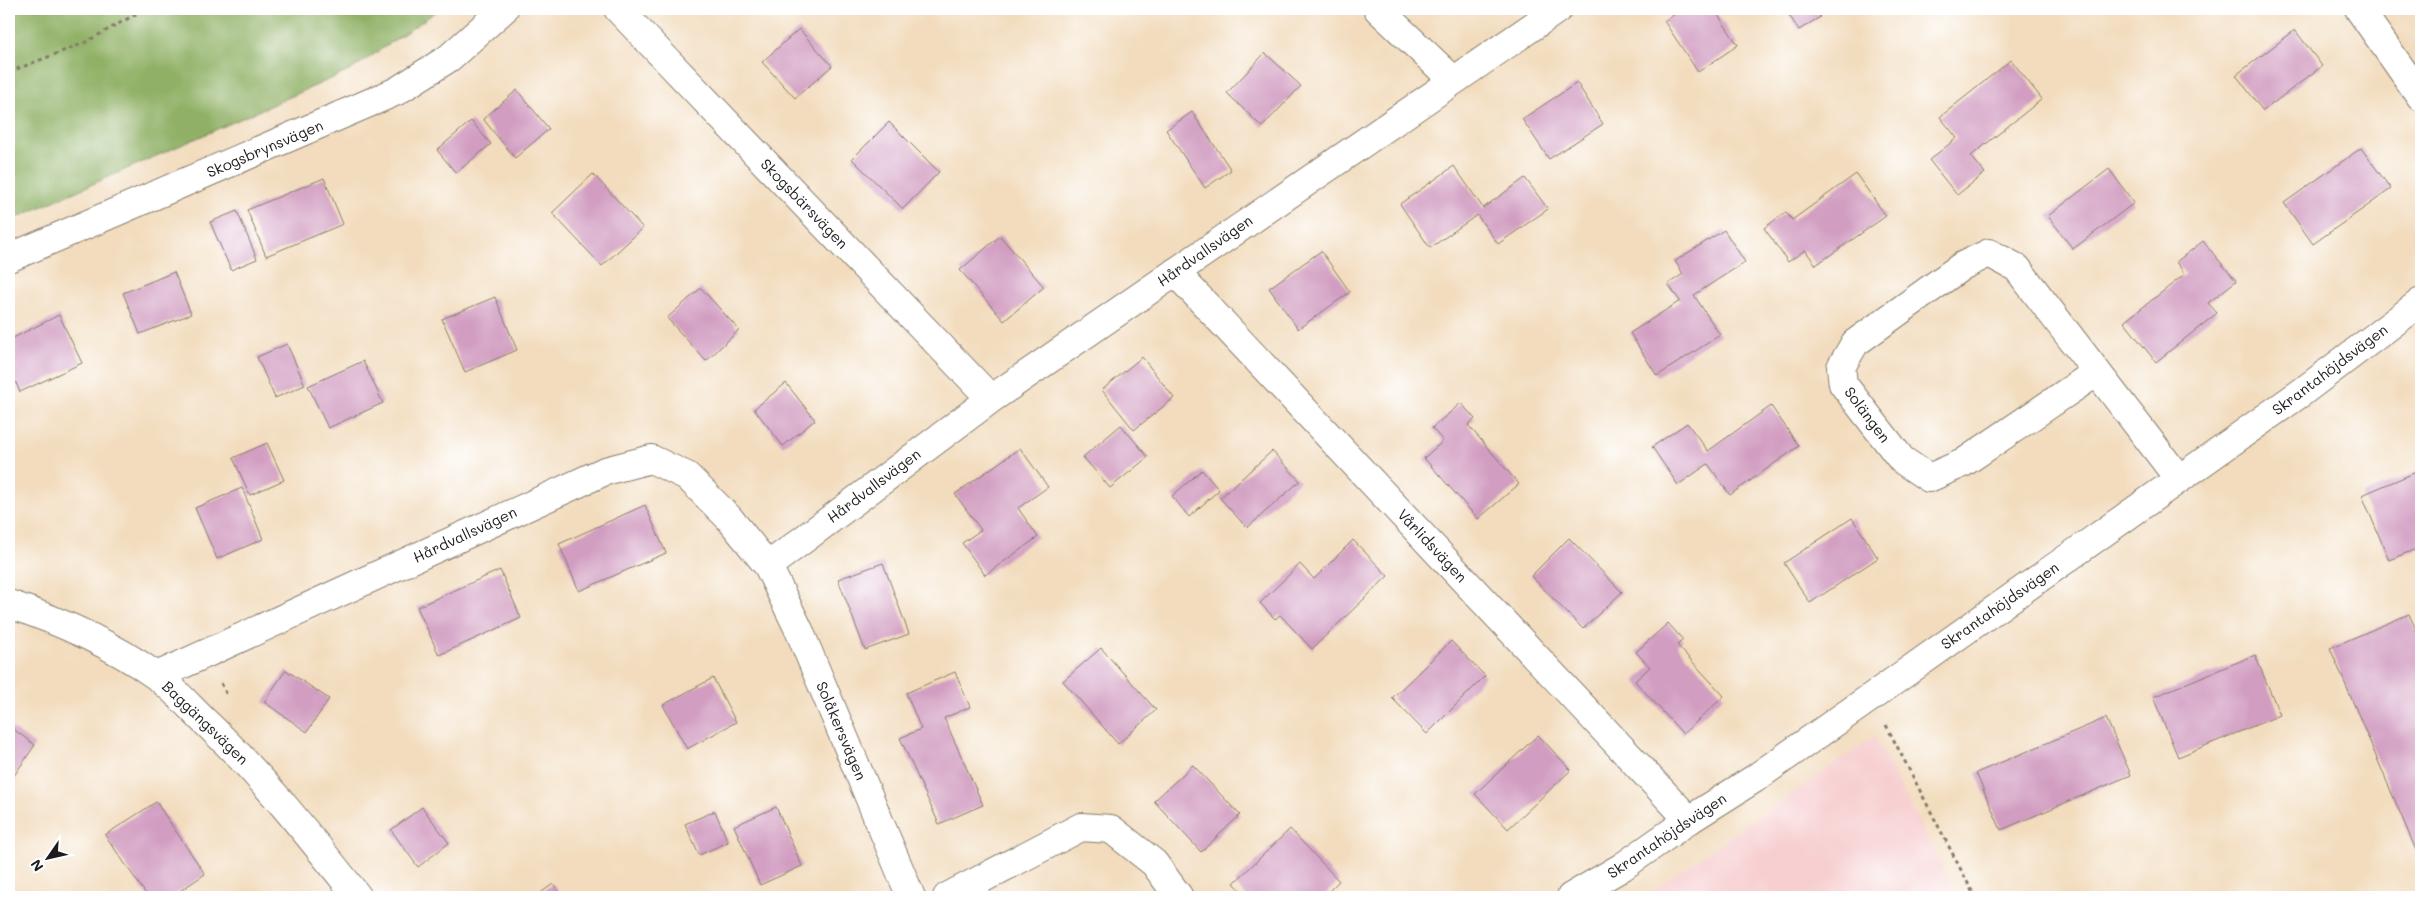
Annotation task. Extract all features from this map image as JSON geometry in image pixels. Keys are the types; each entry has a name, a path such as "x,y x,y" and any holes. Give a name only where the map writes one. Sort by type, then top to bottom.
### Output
{"street":[{"name":"Skogsbrynsvägen","path":"9,258 397,91 449,58 504,9"},
{"name":"Skogsbärsvägen","path":"618,9 990,399"},
{"path":"1378,9 1453,80"},
{"name":"Hårdvallsvägen","path":"157,676 604,471 651,460 687,476 729,518 768,566 990,399 1558,9"},
{"path":"2359,9 2421,97"},
{"name":"Solängen","path":"2098,372 1963,463 1930,478 1902,460 1843,384 1841,367 1855,343 1962,266 1989,253 2017,268 2098,372 2179,479"},
{"name":"Vårlidsvägen","path":"1175,272 1689,820"},
{"name":"Skrantahöjdsvägen","path":"1571,897 1622,867 1689,820 1762,773 2302,392 2421,302"},
{"name":"Solåkersvägen","path":"768,566 799,630 911,897"},
{"name":"Baggängsvägen","path":"9,604 52,618 109,647 157,676 232,748 286,806 353,896"},
{"path":"947,897 1081,827 1111,828 1154,863 1179,897"}],"path":[{"path":"9,72 84,43 145,9"},
{"path":"1885,725 1974,897"}],"shaded area":[{"path":"1875,736 1957,897 1643,897"}],"green space":[{"path":"9,9 440,9 351,70 9,221"}],"building":[{"path":"1683,9 1714,9 1738,45 1698,72 1664,21"},
{"path":"1785,9 1814,9 1820,17 1799,30"},
{"path":"799,29 832,66 795,98 762,62"},
{"path":"2295,30 2322,66 2263,111 2236,75"},
{"path":"1265,53 1301,86 1262,127 1227,93"},
{"path":"2011,60 2042,99 1971,156 1985,173 1957,195 1929,160 1957,138 1940,117"},
{"path":"1577,83 1603,124 1549,159 1522,119"},
{"path":"517,90 549,129 515,158 483,119"},
{"path":"1192,112 1231,170 1205,188 1166,130"},
{"path":"471,121 491,144 456,173 437,150"},
{"path":"889,122 939,172 903,209 852,159"},
{"path":"2361,148 2391,189 2313,244 2284,203"},
{"path":"1454,166 1483,208 1525,178 1548,209 1498,244 1477,215 1430,248 1400,204"},
{"path":"2109,169 2134,203 2073,249 2048,216"},
{"path":"593,174 643,228 602,266 552,213"},
{"path":"1856,174 1886,216 1816,265 1805,250 1788,262 1764,228 1786,212 1792,220"},
{"path":"324,178 343,224 266,256 247,210"},
{"path":"237,211 257,259 231,270 210,222"},
{"path":"1724,230 1745,262 1694,295 1720,335 1657,376 1630,333 1680,301 1668,284 1683,274 1675,261"},
{"path":"1000,236 1044,287 1004,321 960,270"},
{"path":"2203,241 2236,281 2208,303 2217,313 2156,362 2124,322 2185,274 2176,262"},
{"path":"1321,251 1350,292 1298,329 1269,288"},
{"path":"174,272 191,314 140,334 123,293"},
{"path":"701,288 739,330 706,361 667,318"},
{"path":"495,297 517,350 465,372 442,319"},
{"path":"59,315 82,363 20,392 9,367 9,340"},
{"path":"287,344 305,385 275,398 257,357"},
{"path":"1142,357 1174,398 1134,430 1102,390"},
{"path":"363,361 383,403 328,428 308,386"},
{"path":"786,383 815,420 783,446 754,409"},
{"path":"1461,403 1475,419 1468,425 1519,484 1478,519 1424,458 1443,441 1432,428"},
{"path":"1771,406 1799,446 1730,495 1708,464 1678,485 1652,447 1687,423 1708,451"},
{"path":"1121,425 1148,457 1110,488 1083,457"},
{"path":"267,443 284,480 250,495 233,458"},
{"path":"1020,448 1048,487 1018,508 1038,537 985,575 962,543 981,530 955,494"},
{"path":"1272,451 1300,481 1247,528 1220,498"},
{"path":"1202,470 1219,490 1189,517 1172,496"},
{"path":"2421,470 2421,547 2389,560 2362,495"},
{"path":"242,488 263,539 217,559 195,508"},
{"path":"645,505 666,553 579,591 559,544"},
{"path":"1852,518 1878,558 1810,603 1784,563"},
{"path":"1569,538 1622,592 1583,629 1531,576"},
{"path":"1353,540 1388,576 1312,649 1280,615 1275,619 1260,603 1300,564 1314,579"},
{"path":"883,563 909,634 865,650 838,579"},
{"path":"500,570 521,618 439,655 417,607"},
{"path":"2409,614 2421,641 2421,862 2330,648"},
{"path":"1668,623 1683,640 1677,645 1724,696 1683,734 1635,681 1650,667 1636,652"},
{"path":"1451,641 1485,676 1427,734 1392,698"},
{"path":"1101,648 1156,710 1118,744 1063,681"},
{"path":"2255,655 2280,715 2178,757 2153,697"},
{"path":"286,670 329,699 307,732 264,702"},
{"path":"955,672 970,707 944,718 983,805 939,824 900,738 921,729 906,693"},
{"path":"713,678 736,722 687,749 663,705"},
{"path":"2106,718 2131,775 2001,830 1976,773"},
{"path":"9,726 35,745 9,783"},
{"path":"1538,735 1571,770 1508,829 1475,794"},
{"path":"1193,765 1240,815 1201,852 1154,801"},
{"path":"156,802 205,874 171,897 148,897 105,835"},
{"path":"422,807 449,843 418,867 391,830"},
{"path":"776,807 802,866 760,885 734,826"},
{"path":"715,811 728,842 699,855 685,824"},
{"path":"1290,829 1339,881 1323,897 1247,897 1234,883"},
{"path":"553,884 563,897 535,897"}]}
